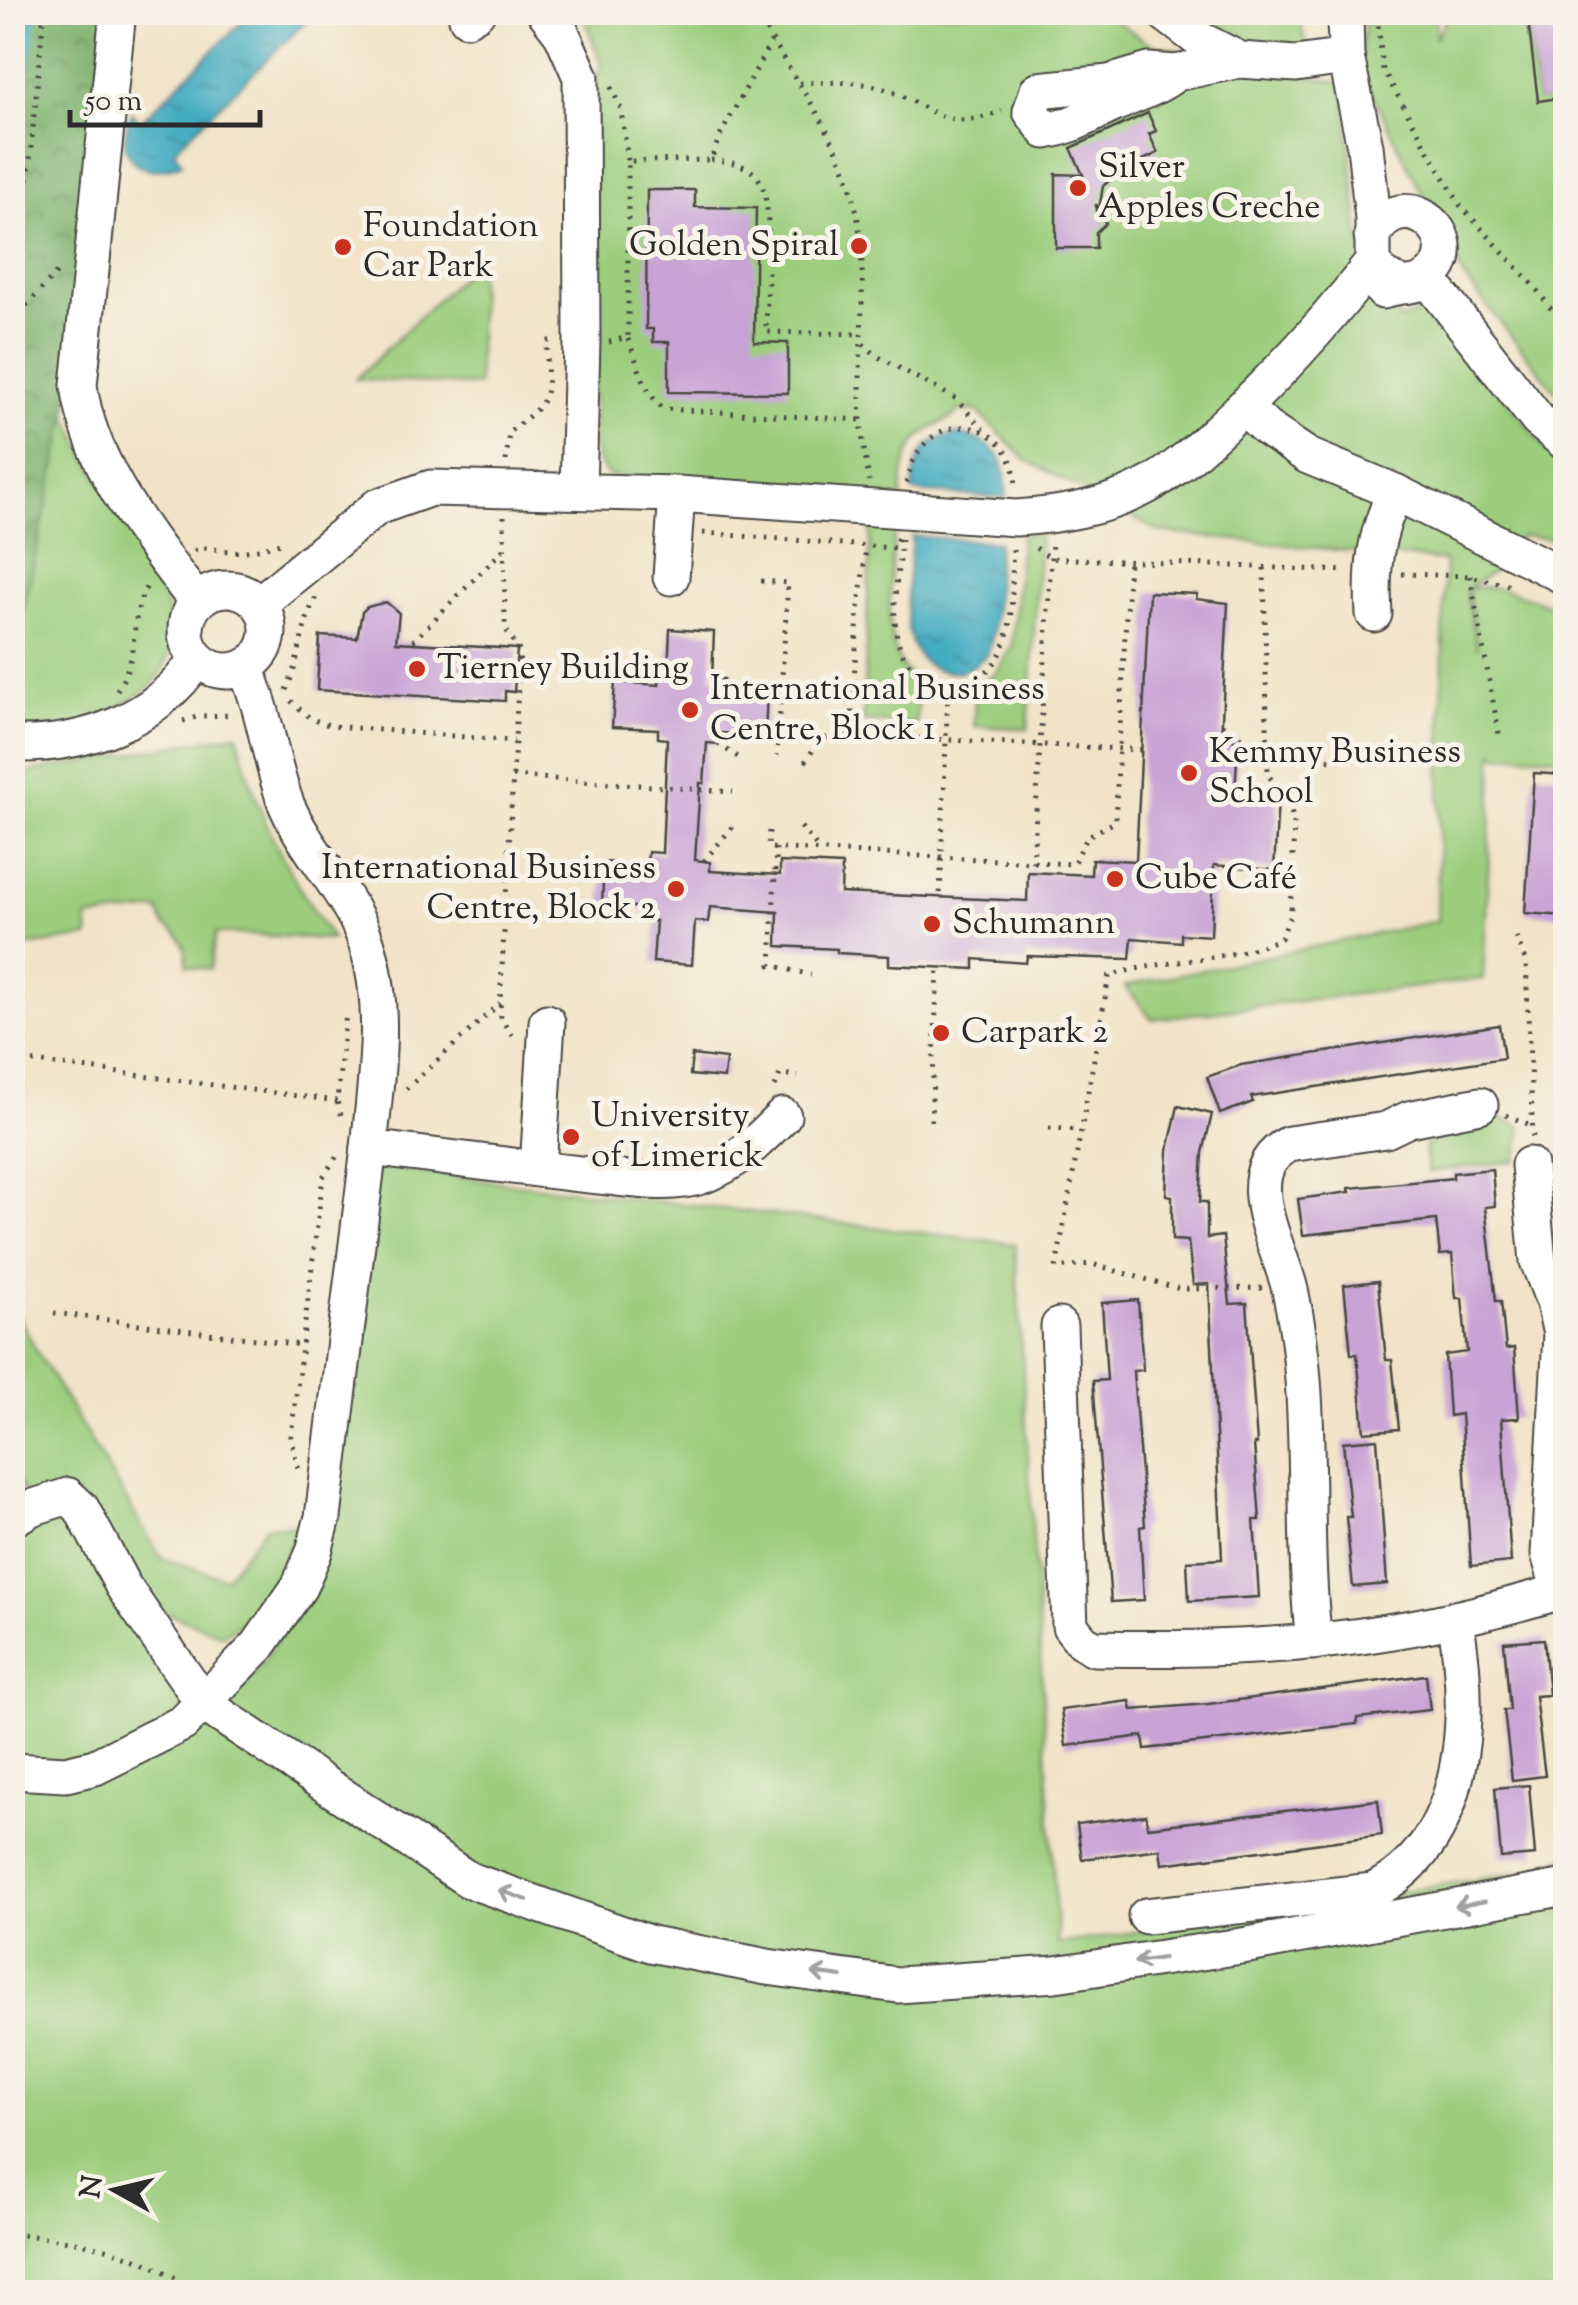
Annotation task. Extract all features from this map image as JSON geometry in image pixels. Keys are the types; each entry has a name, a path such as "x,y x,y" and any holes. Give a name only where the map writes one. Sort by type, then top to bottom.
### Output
{"street":[{"path":"118,12 80,385 82,411 114,480 197,602"},
{"path":"545,12 562,34 581,77 578,491"},
{"path":"1163,12 1197,38 1240,60"},
{"path":"1330,318 1415,282 1439,266 1444,249 1432,222 1411,212 1377,170 1366,146 1334,60 1345,12"},
{"path":"1176,73 1240,60 1334,60"},
{"path":"1366,146 1373,249 1382,275 1415,282 1538,420 1566,443"},
{"path":"260,603 377,507 431,488 578,491 676,509 903,518 1054,516 1105,504 1144,488 1172,470 1244,408 1330,318 1389,216 1411,212"},
{"path":"1244,408 1308,456 1395,492 1566,577"},
{"path":"1374,614 1372,572 1379,528 1395,492"},
{"path":"670,577 676,509"},
{"path":"221,588 249,594 260,603 269,627 268,639 256,661 244,668 220,671 197,659 190,649 186,624 197,602 221,588"},
{"path":"12,744 78,740 114,728 180,682 197,659"},
{"path":"12,1771 66,1774 95,1767 184,1723 258,1646 300,1587 323,1517 350,1141 375,1088 378,1010 368,946 348,903 308,847 291,815 278,778 272,704 255,688 244,668"},
{"path":"538,1170 546,1022"},
{"path":"350,1141 538,1170 655,1181 704,1175 756,1144 778,1104"},
{"path":"1314,1642 1300,1354 1290,1288 1262,1178 1275,1151 1289,1144 1386,1130 1409,1118 1480,1105"},
{"path":"1059,1326 1070,1626 1094,1648 1200,1650 1314,1642 1455,1619 1563,1590 1549,1554 1561,1334 1538,1261 1531,1155"},
{"path":"12,1519 68,1496 81,1508 123,1586 204,1704 469,1880 652,1944 767,1967 898,1985 1055,1974 1248,1945 1566,1886"},
{"path":"1146,1916 1373,1891 1405,1870 1441,1820 1459,1766 1464,1684 1455,1619"}],"path":[{"path":"12,347 44,12"},
{"path":"757,12 771,42 822,122 849,183 857,218 861,420 871,494"},
{"path":"1310,12 1334,60"},
{"path":"1377,12 1383,70 1460,205 1534,286 1566,330"},
{"path":"711,160 771,42"},
{"path":"800,84 876,86 902,96 930,114 959,121 984,118 1015,106"},
{"path":"861,420 665,408 657,404 628,338 628,161 733,161 754,173 762,183 768,210 766,332 862,334"},
{"path":"15,319 63,266"},
{"path":"505,472 509,432 546,401 547,340 609,342 628,338"},
{"path":"862,343 956,399 1009,453 1015,466 1016,500"},
{"path":"985,432 944,430 926,440 912,459 903,518 896,643 904,662 915,674 948,687 974,680 999,662 1009,619 1014,534"},
{"path":"676,509 689,532 866,547 894,548 903,518"},
{"path":"504,512 505,628 520,652 501,1018 517,1044 545,1063"},
{"path":"1032,863 1054,516"},
{"path":"851,734 858,613 868,534"},
{"path":"110,699 129,671 140,596 154,576 204,546 228,552 290,540"},
{"path":"1026,542 1052,558 1470,576 1523,590"},
{"path":"413,641 503,550"},
{"path":"769,832 768,848 1072,864 1088,836 1115,822 1129,560"},
{"path":"1264,568 1268,775 1287,799 1294,821 1291,914 1281,938 1254,951 1144,965 1109,976 1056,1268 1092,1264 1180,1289 1290,1288"},
{"path":"1470,576 1500,739"},
{"path":"761,582 788,583 777,756"},
{"path":"272,704 300,657 303,628 315,598 328,584"},
{"path":"940,898 948,687"},
{"path":"172,725 200,716 272,704 332,726 514,740"},
{"path":"1222,725 1270,757 1404,763"},
{"path":"805,762 819,741 835,734 1142,750"},
{"path":"718,744 741,759"},
{"path":"512,776 734,792"},
{"path":"704,861 735,824"},
{"path":"800,827 820,851"},
{"path":"776,848 770,965 811,975"},
{"path":"1516,937 1526,962 1531,1155"},
{"path":"930,1121 938,967"},
{"path":"302,1481 291,1436 323,1177 350,1141 338,1101 348,998"},
{"path":"338,1083 405,1090 500,1003"},
{"path":"12,1058 338,1101"},
{"path":"778,1104 780,1074 798,1076"},
{"path":"1049,1128 1080,1130"},
{"path":"54,1313 301,1345"},
{"path":"12,2234 126,2252 170,2272 196,2292"}],"green space":[{"path":"13,13 106,13 67,415 13,654"},
{"path":"582,13 1105,13 1150,44 1343,83 1361,247 1400,320 1434,306 1565,474 1565,540 1521,536 1495,571 1465,590 1477,649 1468,590 1503,589 1566,612 1565,757 1496,755 1494,750 1483,979 1152,1019 1125,986 1437,921 1445,561 1160,532 1026,460 976,410 959,411 930,429 913,446 906,462 901,498 609,476 598,462 593,443 595,78 602,65"},
{"path":"1174,13 1298,13 1308,53 1255,52"},
{"path":"1365,13 1436,13 1435,38 1450,13 1526,13 1537,101 1565,98 1565,403 1463,276 1359,67"},
{"path":"479,259 478,386 356,379"},
{"path":"67,415 164,596 171,627 168,657 153,683 86,724 59,730 13,730 13,654"},
{"path":"871,522 895,524 891,633 905,671 919,684 916,725 863,721"},
{"path":"1021,534 1040,536 1028,729 974,726 975,686 996,673 1012,647"},
{"path":"238,734 274,841 332,939 216,933 210,969 187,966 183,942 165,926 159,910 87,918 89,937 13,948 13,775"},
{"path":"1484,1111 1522,1127 1516,1161 1428,1172 1425,1147 1466,1113"},
{"path":"378,1167 1015,1244 1058,1944 1519,1873 1565,1858 1565,2292 13,2292 29,2245 12,2236 12,1505 26,1496 13,1474 13,1304 36,1350 161,1558 225,1578 266,1526 300,1526 260,1607 223,1635 150,1606 212,1728 260,1666 303,1599"}],"water":[{"path":"251,13 315,13 174,150 182,163 154,170 133,162 125,142 132,113 140,122"},
{"path":"959,434 998,454 1005,472 1006,498 913,492 923,452 937,440"},
{"path":"912,536 998,542 992,640 978,662 958,672 932,668 918,656 911,639 907,597"}],"building":[{"path":"1527,12 1566,12 1566,97 1538,101"},
{"name":"Silver Apples Creche","path":"1148,113 1156,131 1149,134 1158,153 1141,161 1136,174 1123,169 1103,186 1096,212 1106,223 1096,232 1096,248 1056,248 1056,174 1083,175 1071,148"},
{"path":"647,190 695,190 695,207 756,208 754,342 788,343 788,393 669,392 669,342 653,342 653,329 646,329"},
{"path":"1149,592 1197,594 1196,599 1228,603 1221,739 1238,740 1235,796 1278,799 1274,870 1214,865 1211,936 1181,934 1181,942 1132,938 1130,959 1027,956 1026,963 974,959 974,969 889,965 889,956 777,946 778,912 710,907 708,922 695,921 692,965 653,962 656,921 643,920 644,908 602,904 604,862 647,865 648,852 662,853 667,739 658,738 658,729 612,727 615,682 659,685 660,672 668,673 670,629 714,632 712,679 724,679 724,691 767,693 765,735 719,733 718,744 707,743 695,860 710,862 710,871 780,875 780,862 842,865 841,893 1027,901 1028,872 1091,875 1092,859 1136,861"},
{"name":"Tierney Building","path":"386,602 399,613 396,642 517,649 514,692 505,691 505,701 317,690 320,636 357,638 362,612"},
{"path":"1534,773 1566,775 1566,916 1525,913"},
{"path":"1499,1025 1504,1058 1251,1097 1253,1102 1220,1114 1207,1077 1241,1065"},
{"path":"692,1055 726,1059 724,1078 690,1075"},
{"path":"1178,1106 1212,1114 1203,1153 1200,1202 1207,1202 1207,1238 1223,1236 1230,1304 1247,1303 1257,1444 1260,1520 1254,1520 1259,1597 1189,1601 1187,1561 1222,1559 1209,1284 1193,1285 1188,1241 1172,1240 1172,1196 1166,1195 1168,1150"},
{"path":"1492,1169 1495,1206 1485,1207 1496,1301 1501,1301 1506,1349 1514,1348 1519,1418 1501,1419 1511,1562 1471,1566 1461,1414 1449,1416 1445,1355 1467,1352 1462,1298 1456,1298 1452,1254 1440,1255 1436,1220 1303,1235 1298,1199 1350,1192 1349,1188 1453,1178 1453,1173"},
{"path":"1378,1281 1386,1360 1392,1360 1399,1429 1364,1432 1357,1354 1351,1354 1344,1285"},
{"path":"1138,1300 1143,1370 1133,1371 1145,1526 1140,1527 1144,1600 1111,1602 1093,1381 1107,1380 1102,1303"},
{"path":"1377,1439 1387,1584 1353,1587 1343,1442"},
{"path":"1544,1639 1549,1695 1535,1696 1545,1776 1512,1780 1504,1710 1510,1710 1504,1642"},
{"path":"1426,1675 1430,1710 1357,1718 1357,1724 1145,1749 1143,1736 1066,1746 1061,1710 1130,1701 1132,1710 1208,1704"},
{"path":"1529,1785 1535,1855 1501,1858 1495,1788"},
{"path":"1378,1800 1382,1835 1162,1864 1160,1849 1082,1859 1077,1824 1146,1815 1148,1827"}],"waterway":[{"path":"12,94 24,12"}],"place":[{"name":"Silver Apples Creche","path":"1078,188"},
{"name":"Golden Spiral","path":"859,246"},
{"name":"Foundation Car Park","path":"343,247"},
{"name":"Tierney Building","path":"417,669"},
{"name":"International Business Centre, Block 1","path":"690,710"},
{"name":"Kemmy Business School","path":"1189,773"},
{"name":"Cube Café","path":"1115,879"},
{"name":"International Business Centre, Block 2","path":"676,889"},
{"name":"Schumann","path":"932,924"},
{"name":"Carpark 2","path":"941,1033"},
{"name":"University of Limerick","path":"571,1137"}]}
